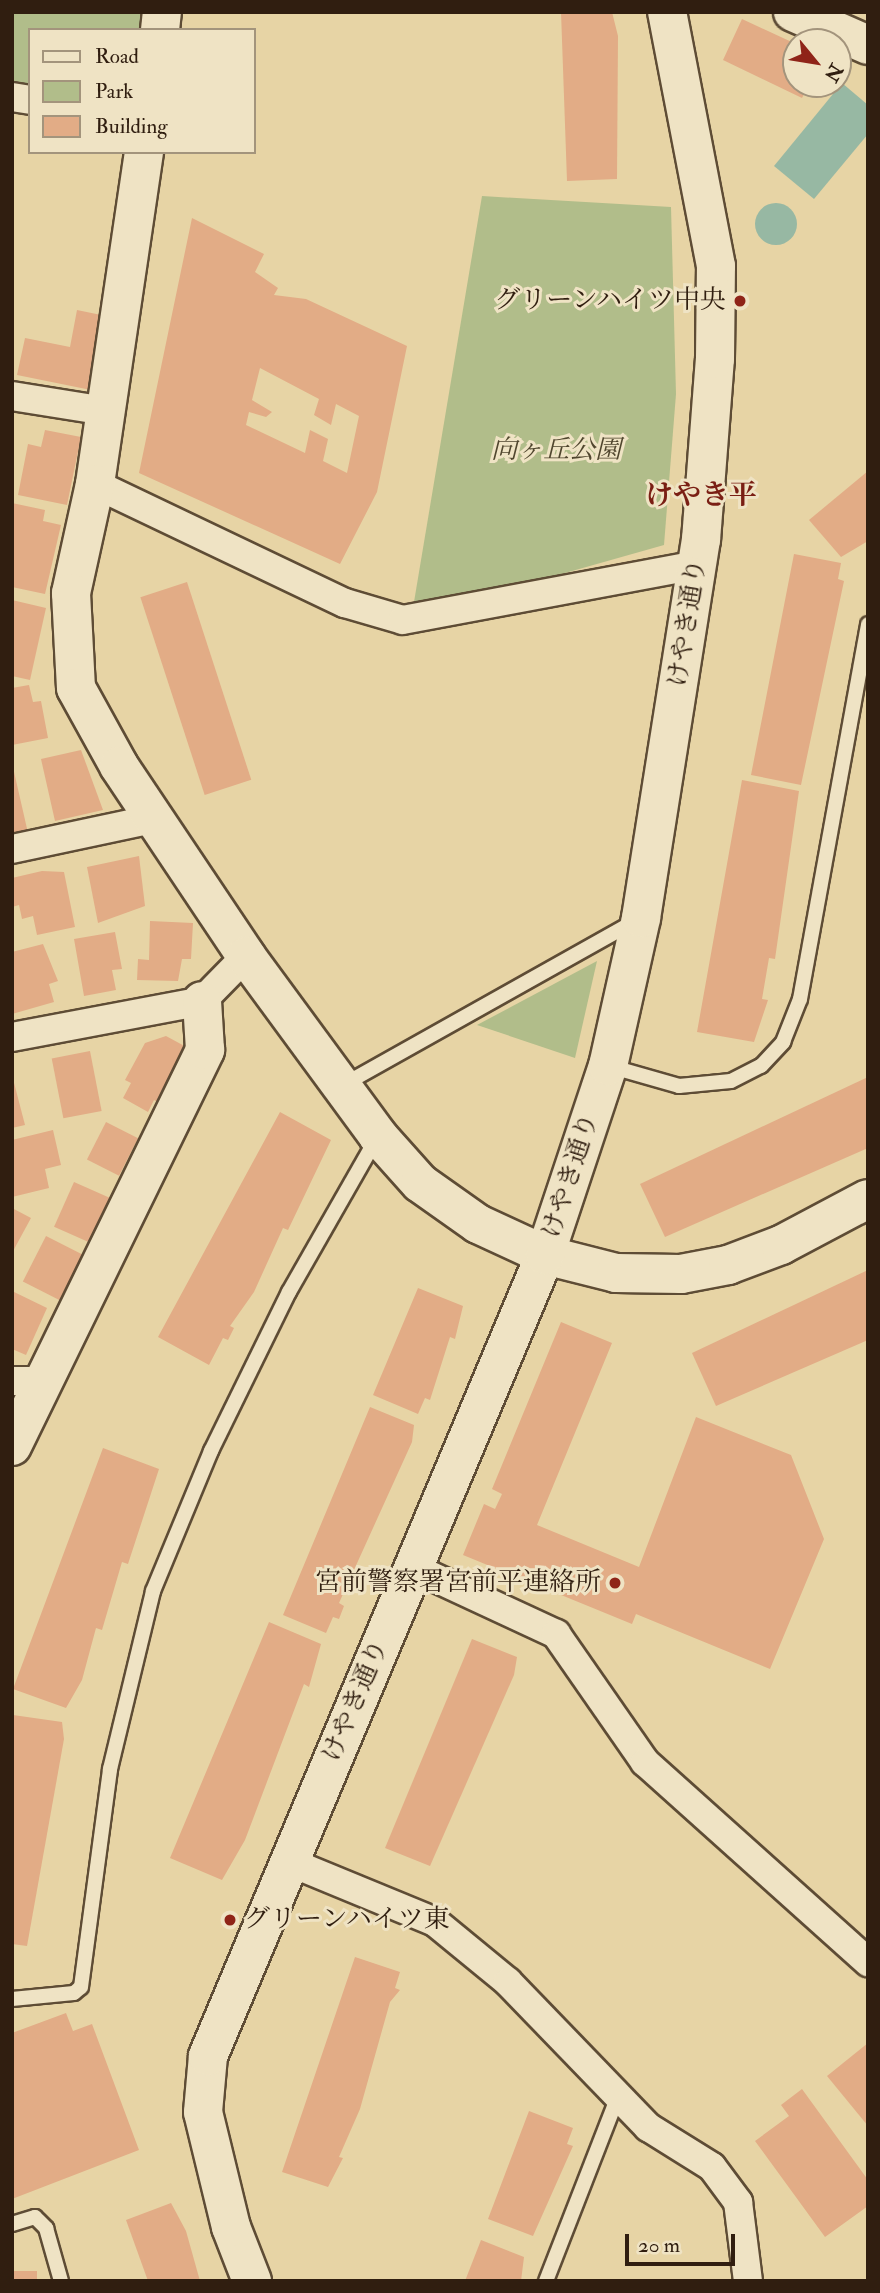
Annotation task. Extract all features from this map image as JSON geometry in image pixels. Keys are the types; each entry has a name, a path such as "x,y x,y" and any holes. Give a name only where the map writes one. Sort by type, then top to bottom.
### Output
{"street":[{"name":"けやき通り","path":"252,2281 231,2227 203,2112 208,2056 287,1861 545,1255 608,1066 641,918 698,565 711,465 716,265 667,12"},
{"path":"793,12 868,46"},
{"path":"144,154 94,484 71,593 76,688 153,819 246,956 343,1084 378,1136 421,1183 478,1224 545,1255 616,1273 681,1274 728,1265 781,1245 868,1199"},
{"path":"12,396 106,411"},
{"path":"94,484 345,603 403,620 698,565"},
{"path":"12,849 153,819"},
{"path":"12,1037 202,1001 246,956"},
{"path":"12,1446 28,1381 205,1050 202,1001"},
{"path":"414,1568 556,1634 645,1762 868,1962"},
{"path":"287,1861 435,1923 508,1982 648,2127 712,2167 738,2202 748,2281"}],"lane":[{"path":"608,1066 679,1086 731,1081 761,1066 783,1042 800,999 868,624"},
{"path":"343,1084 641,918"},
{"path":"12,1999 74,1993 80,1987 110,1769 153,1591 211,1451 289,1292 378,1136"},
{"path":"546,2281 618,2096"},
{"path":"12,2224 35,2217 47,2228 61,2281"}],"green space":[{"path":"12,12 146,12 144,28 28,28 28,84 12,81"},
{"name":"向ヶ丘公園","path":"482,196 671,207 676,394 664,545 512,588 414,602"},
{"path":"597,961 575,1058 477,1025"}],"shaded area":[{"path":"852,91 868,105 868,134 814,199 774,166 830,98 852,98"},
{"path":"776,203 790,210 797,224 790,238 776,245 762,238 755,224 762,210"}],"building":[{"path":"561,12 612,12 618,36 617,179 567,181"},
{"path":"742,19 782,38 782,88 723,60"},
{"path":"192,218 264,254 255,272 278,288 274,295 306,299 407,346 377,492 340,564 139,473","holes":["260,368 319,399 314,415 331,425 336,404 359,416 347,473 323,461 328,439 310,430 305,453 246,425 249,412 266,417 272,412 252,400"]},
{"path":"77,310 106,316 91,390 17,375 25,338 70,347"},
{"path":"45,430 81,437 67,505 18,495 28,444 41,447"},
{"path":"868,471 868,541 841,557 809,520"},
{"path":"12,503 45,510 43,521 61,525 45,594 12,587"},
{"path":"794,554 841,563 838,579 844,581 801,785 751,775"},
{"path":"187,582 251,780 205,795 140,597"},
{"path":"12,600 46,608 30,680 12,676"},
{"path":"29,685 33,702 41,701 48,738 12,745 12,688"},
{"path":"81,750 103,810 55,821 41,759"},
{"path":"12,763 28,833 12,836"},
{"path":"742,780 799,791 775,959 769,958 762,999 768,1000 754,1042 697,1032"},
{"path":"139,856 145,906 98,923 87,867"},
{"path":"42,871 64,872 75,927 37,935 33,916 22,919 19,905 12,907 12,878"},
{"path":"150,921 193,923 191,959 182,959 178,981 137,980 138,959 149,960"},
{"path":"115,932 122,969 112,970 116,990 84,996 74,939"},
{"path":"43,944 58,981 49,984 54,1002 12,1014 12,952"},
{"path":"166,1036 190,1049 161,1104 154,1100 148,1112 123,1098 131,1083 125,1080 145,1043"},
{"path":"90,1051 102,1111 63,1118 52,1058"},
{"path":"12,1075 25,1125 12,1128"},
{"path":"868,1077 868,1148 665,1237 640,1184"},
{"path":"280,1112 331,1140 288,1230 283,1228 254,1292 230,1326 234,1328 228,1340 223,1338 209,1365 158,1337"},
{"path":"106,1122 138,1138 119,1176 87,1159"},
{"path":"53,1130 61,1165 45,1169 49,1188 12,1197 12,1140"},
{"path":"74,1182 112,1199 92,1244 54,1227"},
{"path":"12,1208 31,1218 12,1253"},
{"path":"46,1236 83,1255 60,1301 23,1281"},
{"path":"868,1270 868,1340 716,1406 692,1353"},
{"path":"418,1288 463,1306 455,1339 450,1337 430,1400 425,1398 418,1414 373,1395"},
{"path":"12,1291 47,1308 26,1355 12,1349"},
{"path":"561,1322 612,1343 537,1525 639,1567 696,1417 791,1455 824,1539 770,1669 636,1614 632,1624 463,1555 484,1504 495,1509 502,1494 492,1489"},
{"path":"370,1407 414,1425 412,1442 339,1603 344,1606 339,1619 333,1617 326,1633 283,1615"},
{"path":"103,1448 159,1469 128,1564 122,1562 102,1630 96,1628 82,1680 66,1708 13,1689"},
{"path":"269,1622 321,1644 309,1687 304,1684 245,1840 222,1880 170,1858"},
{"path":"472,1639 517,1657 514,1675 430,1866 385,1848"},
{"path":"13,1715 62,1722 64,1739 27,1946 12,1944"},
{"path":"355,1957 400,1972 395,1988 400,1990 390,2002 360,2109 339,2157 343,2158 328,2187 282,2172"},
{"path":"66,2013 73,2031 92,2024 139,2150 12,2199 12,2033"},
{"path":"868,2043 868,2126 827,2076"},
{"path":"802,2089 868,2180 868,2206 825,2237 755,2141 789,2116 781,2105"},
{"path":"529,2111 573,2128 567,2144 573,2146 533,2236 488,2219"},
{"path":"171,2203 186,2231 200,2281 148,2281 126,2220"},
{"path":"481,2240 524,2257 521,2281 465,2281"},
{"path":"12,2271 37,2271 37,2281 12,2281"}],"place":[{"name":"グリーンハイツ中央","path":"740,301"},
{"name":"宮前警察署宮前平連絡所","path":"615,1583"},
{"name":"グリーンハイツ東","path":"230,1920"}],"district":[{"name":"けやき平","path":"701,496"}]}
